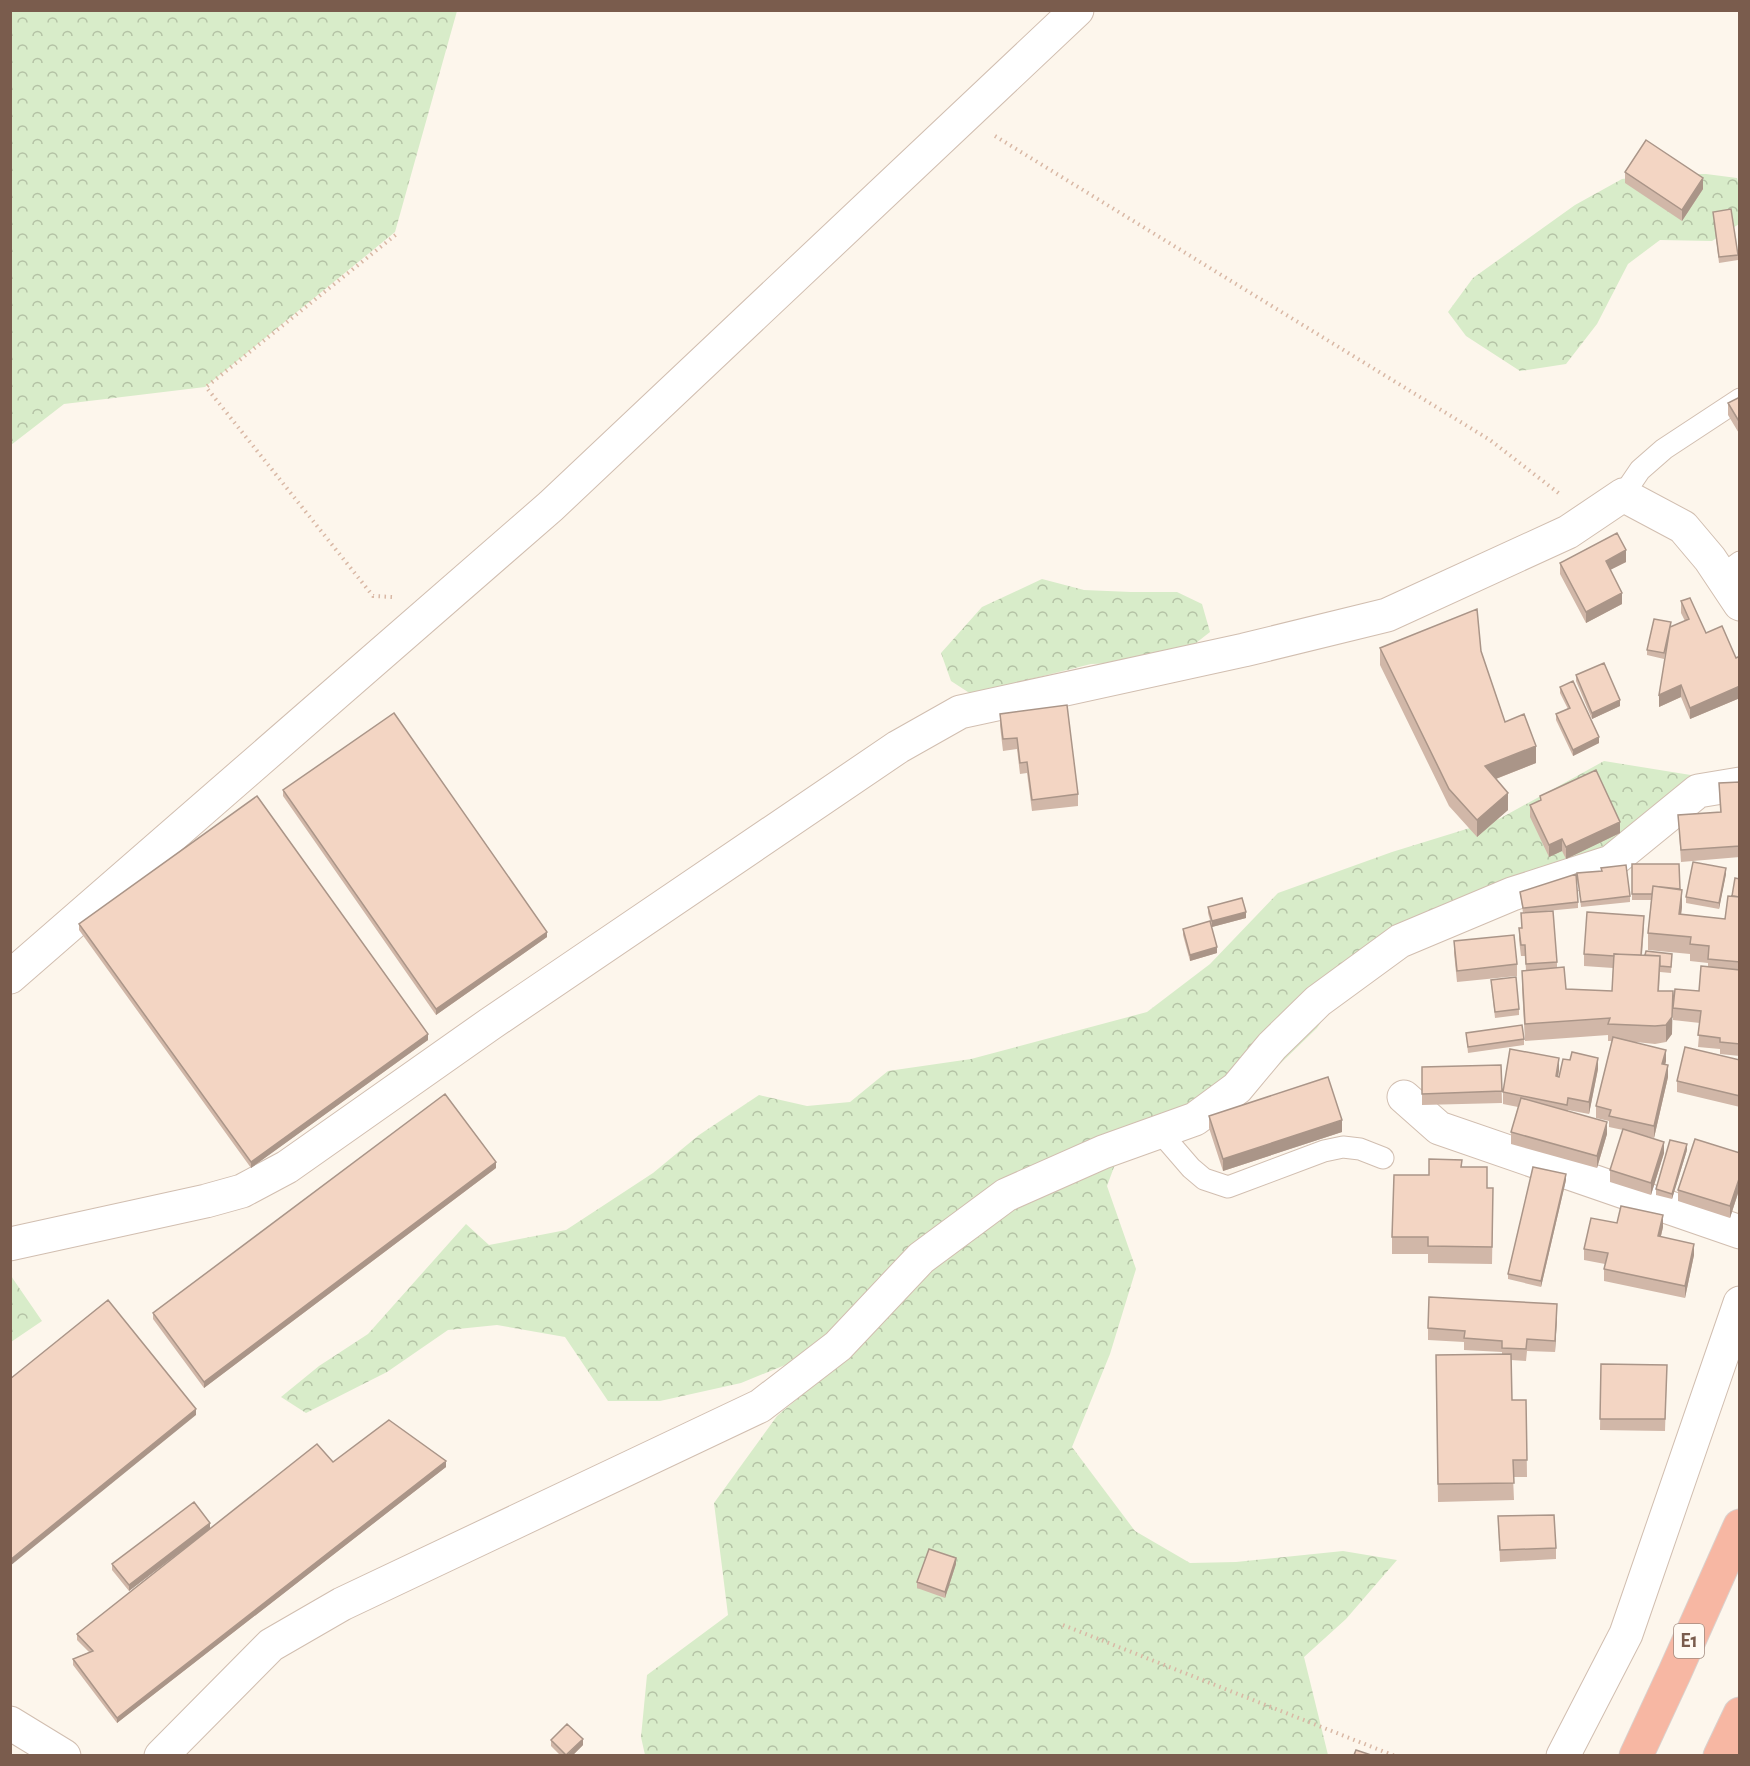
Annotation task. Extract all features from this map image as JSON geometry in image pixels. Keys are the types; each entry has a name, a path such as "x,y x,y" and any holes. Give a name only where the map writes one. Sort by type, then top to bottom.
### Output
{"highway":[{"name":"E1","path":"1636,1755 1740,1526"},
{"path":"1720,1755 1740,1714"}],"street":[{"path":"10,977 551,506 1077,10"},
{"path":"10,1244 242,1191 287,1167 500,1017 898,747 960,712 1244,650 1387,615 1568,532 1623,495 1683,527 1710,559 1730,569 1740,604"},
{"path":"161,1755 271,1645 342,1604 760,1406 838,1346 921,1258 1006,1195 1103,1152 1195,1119 1238,1088 1272,1046 1318,1000 1400,941 1512,894 1611,862 1698,790 1740,784"},
{"path":"1404,1097 1439,1128 1740,1232"},
{"path":"1563,1755 1626,1634 1740,1304"},
{"path":"10,1723 64,1755"}],"lane":[{"path":"1623,495 1640,470 1664,449 1740,399"},
{"path":"1159,1131 1191,1168 1204,1179 1228,1187 1324,1151 1343,1147 1360,1149 1383,1158"}],"path":[{"path":"964,117 1490,440 1590,517"},
{"path":"398,233 206,387 373,596 443,600"},
{"path":"1063,1625 1395,1755"}],"green space":[{"path":"11,10 457,11 395,232 205,387 64,404 11,445"},
{"path":"1664,174 1706,174 1737,178 1739,224 1712,241 1660,240 1628,264 1597,324 1566,364 1520,371 1466,336 1448,312 1473,278 1575,205 1622,179"},
{"path":"1042,579 1084,590 1177,592 1202,604 1210,632 1173,661 1091,664 971,694 951,681 941,653 982,607"},
{"path":"1604,761 1703,777 1614,845 1368,954 1317,1028 1226,1116 1127,1132 1107,1186 1136,1269 1110,1354 1072,1447 1135,1531 1190,1563 1236,1562 1343,1551 1397,1560 1346,1619 1304,1657 1328,1755 645,1755 641,1737 647,1675 728,1615 714,1503 777,1416 841,1362 846,1340 741,1383 660,1401 608,1401 565,1337 497,1325 448,1330 387,1372 306,1413 281,1397 319,1366 368,1334 466,1224 489,1245 566,1230 653,1173 699,1135 759,1095 807,1106 850,1102 888,1071 971,1059 1147,1012 1210,964 1278,893 1392,852 1499,819"},
{"path":"11,1276 42,1321 10,1342"}],"building":[{"path":"1646,140 1703,178 1682,210 1625,172"},
{"path":"1731,209 1738,255 1719,257 1713,212"},
{"path":"1740,397 1740,423 1728,403"},
{"path":"1617,533 1626,550 1606,561 1622,593 1586,612 1560,563"},
{"path":"1690,598 1706,633 1722,626 1736,658 1740,656 1740,686 1690,708 1681,685 1659,695 1670,627 1689,619 1681,601"},
{"path":"1477,609 1481,651 1505,722 1524,714 1536,746 1485,766 1508,793 1477,820 1449,789 1380,648"},
{"path":"1654,619 1671,622 1664,653 1647,650"},
{"path":"1604,663 1620,700 1592,713 1576,675"},
{"path":"1573,681 1599,737 1573,750 1556,714 1570,708 1560,687"},
{"path":"1067,705 1078,794 1032,800 1027,762 1020,763 1017,738 1003,739 1000,714"},
{"path":"394,713 547,932 436,1009 283,790"},
{"path":"1596,770 1620,822 1566,847 1562,839 1549,845 1530,805 1541,800 1540,796"},
{"path":"1740,782 1740,846 1681,850 1678,815 1721,812 1719,783"},
{"path":"257,796 428,1034 251,1162 79,924"},
{"path":"1693,862 1726,868 1719,903 1686,897"},
{"path":"1632,864 1679,864 1680,889 1653,886 1652,894 1632,894"},
{"path":"1626,865 1630,896 1581,902 1577,873 1602,871 1601,868"},
{"path":"1576,874 1578,902 1523,908 1520,892"},
{"path":"1735,878 1740,879 1740,897 1732,896"},
{"path":"1653,886 1682,890 1679,914 1725,919 1728,896 1740,897 1740,962 1708,959 1709,946 1690,944 1691,937 1648,933"},
{"path":"1242,898 1246,912 1212,921 1208,907"},
{"path":"1553,911 1557,962 1526,964 1525,945 1521,945 1519,928 1522,928 1521,913"},
{"path":"1587,912 1644,916 1641,955 1584,954"},
{"path":"1210,921 1217,947 1190,955 1183,929"},
{"path":"1514,935 1517,964 1457,971 1454,941"},
{"path":"1646,951 1672,954 1671,967 1660,966 1660,956 1645,955"},
{"path":"1614,954 1660,956 1658,991 1673,991 1672,1017 1666,1025 1608,1024 1610,1018 1525,1024 1522,971 1564,967 1566,989 1612,991"},
{"path":"1701,966 1740,970 1740,1044 1720,1042 1720,1038 1698,1035 1701,1011 1673,1008 1675,989 1699,991"},
{"path":"1516,977 1519,1009 1495,1012 1491,980"},
{"path":"1522,1025 1524,1039 1468,1047 1466,1033"},
{"path":"1613,1037 1666,1050 1662,1064 1668,1065 1654,1126 1609,1116 1611,1110 1596,1106"},
{"path":"1685,1047 1740,1060 1740,1096 1677,1081"},
{"path":"1510,1049 1559,1058 1556,1076 1559,1077 1563,1059 1570,1060 1572,1052 1598,1058 1589,1102 1568,1098 1567,1105 1503,1092"},
{"path":"1501,1065 1502,1091 1422,1094 1422,1067"},
{"path":"1328,1077 1342,1120 1223,1159 1209,1116"},
{"path":"445,1094 496,1162 204,1382 153,1313"},
{"path":"1521,1098 1607,1122 1597,1156 1511,1132"},
{"path":"1623,1129 1664,1142 1651,1183 1610,1170"},
{"path":"1695,1139 1740,1153 1740,1176 1730,1206 1678,1190"},
{"path":"1670,1140 1687,1144 1672,1194 1656,1189"},
{"path":"1429,1159 1462,1160 1461,1167 1487,1167 1487,1188 1493,1188 1492,1247 1428,1246 1428,1237 1392,1237 1394,1175 1429,1175"},
{"path":"1533,1167 1566,1174 1541,1281 1508,1274"},
{"path":"1621,1206 1663,1215 1658,1236 1694,1244 1685,1286 1604,1269 1608,1253 1584,1249 1591,1218 1617,1223"},
{"path":"1429,1297 1557,1304 1555,1341 1527,1339 1526,1349 1502,1348 1502,1341 1464,1338 1465,1331 1428,1328"},
{"path":"108,1300 196,1409 10,1560 10,1379"},
{"path":"1511,1354 1512,1400 1526,1400 1527,1460 1513,1460 1514,1483 1438,1484 1436,1355"},
{"path":"1601,1364 1667,1365 1665,1419 1600,1419"},
{"path":"389,1420 446,1461 117,1718 73,1659 93,1651 77,1634 317,1444 333,1462"},
{"path":"194,1502 210,1523 129,1585 112,1564"},
{"path":"1554,1515 1556,1548 1500,1550 1498,1516"},
{"path":"929,1549 956,1558 945,1592 917,1582"},
{"path":"567,1724 583,1739 566,1755 551,1740"},
{"path":"1356,1750 1371,1755 1354,1755"}]}
